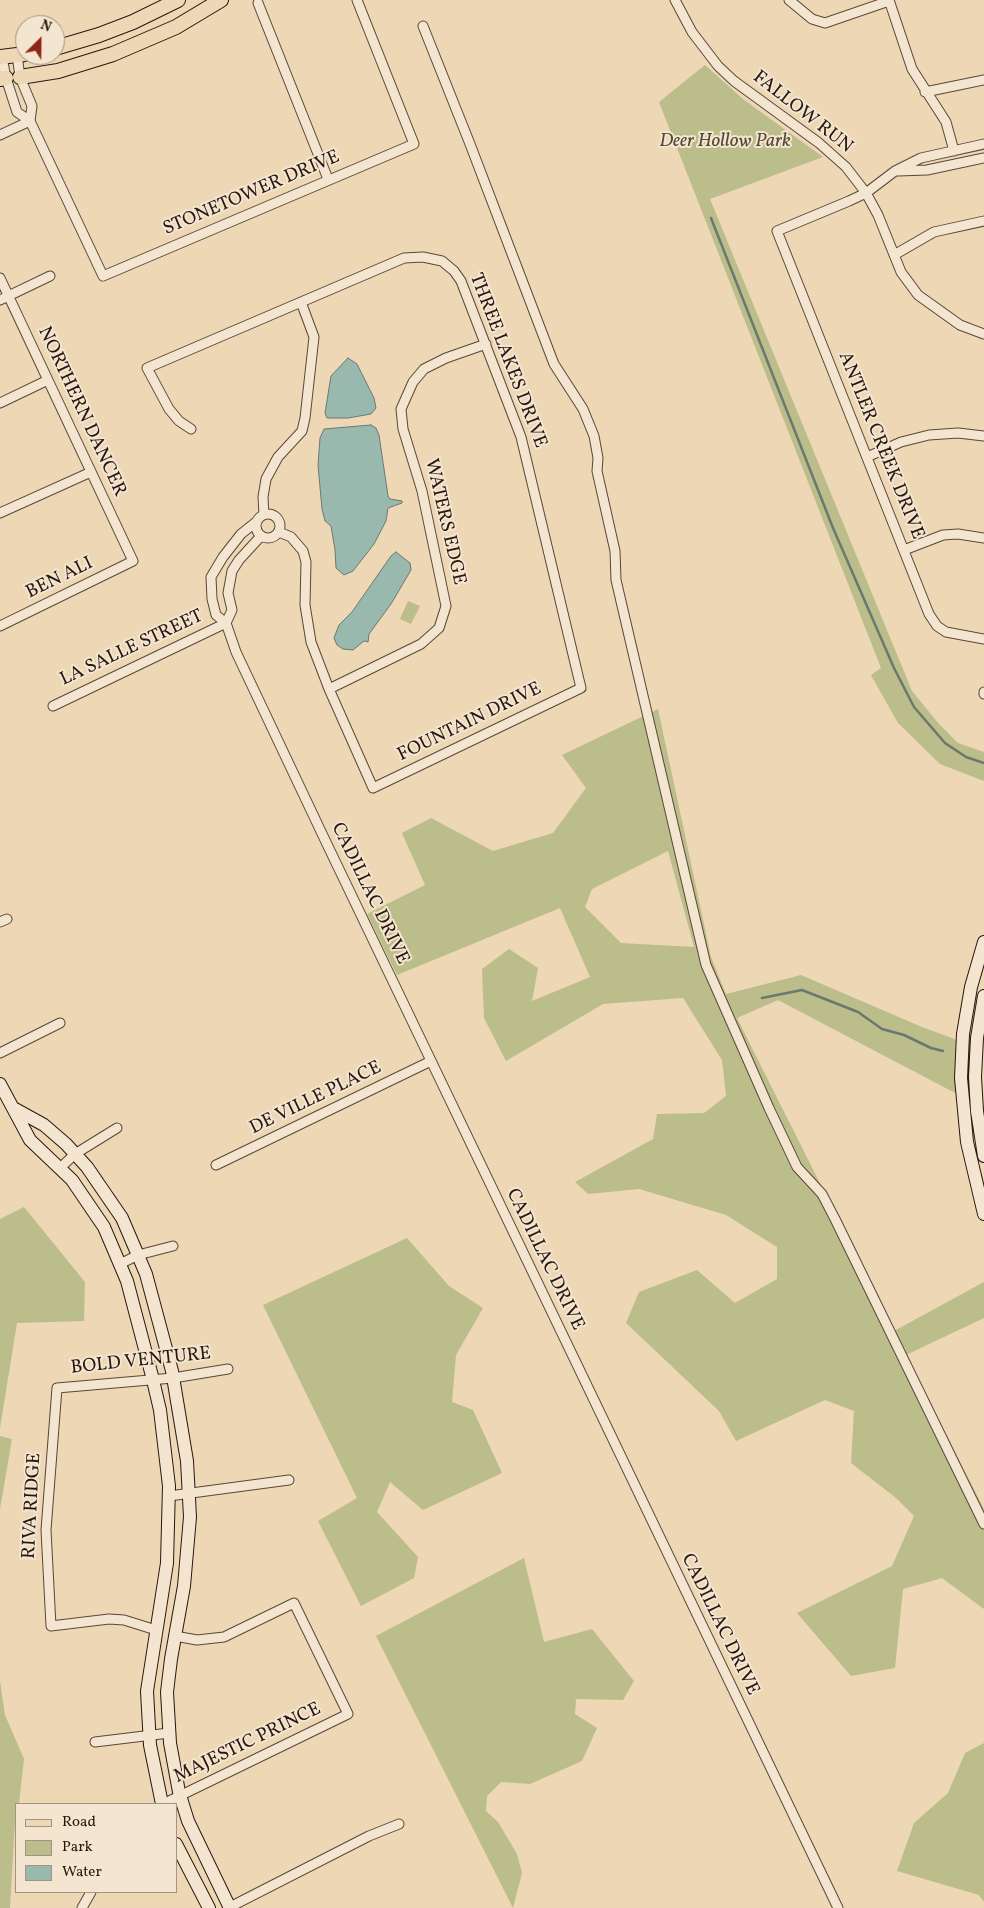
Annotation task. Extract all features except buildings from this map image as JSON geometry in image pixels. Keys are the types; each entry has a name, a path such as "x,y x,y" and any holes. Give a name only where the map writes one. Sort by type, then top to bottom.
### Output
{"main road":[{"path":"65,45 99,36 178,0"},
{"path":"9,78 58,71 112,54 176,26 221,0"},
{"path":"1,57 15,55"}],"street":[{"name":"STONETOWER DRIVE","path":"30,121 104,276 414,144 358,0"},
{"name":"FALLOW RUN","path":"675,0 692,32 718,66 734,81 833,154 866,193 878,214 906,280 925,301 960,326 984,334"},
{"path":"789,0 812,19 825,22 889,0 912,69 946,122 954,151"},
{"path":"258,3 328,179"},
{"path":"423,26 554,364 582,410 594,436 598,458 597,471 615,551 616,580 706,965 797,1167 822,1194 984,1524"},
{"path":"1,57 9,78 17,112 30,121"},
{"path":"9,78 16,65"},
{"path":"9,78 32,106 30,121"},
{"path":"925,92 984,80"},
{"path":"0,135 30,121"},
{"path":"866,193 895,171 921,158 984,144"},
{"path":"895,171 927,170 984,158"},
{"name":"ANTLER CREEK DRIVE","path":"866,193 777,231 929,614 937,626 956,635 984,639"},
{"path":"894,255 934,232 984,221"},
{"name":"THREE LAKES DRIVE","path":"191,429 179,421 169,410 147,368 404,258 434,259 454,271 461,281 486,344 527,457 581,688"},
{"path":"4,298 50,276"},
{"name":"NORTHERN DANCER","path":"0,278 4,298 48,380 133,561"},
{"path":"264,515 263,497 266,479 278,457 302,431 305,418 314,337 301,302"},
{"name":"WATERS EDGE","path":"329,689 421,644 439,628 446,606 422,491 403,429 401,409 413,382 424,369 446,358 486,344"},
{"path":"0,403 48,380"},
{"path":"867,457 902,442 929,435 958,433 984,436"},
{"path":"0,513 91,472"},
{"path":"228,590 211,592 211,577 228,550 241,534 264,515 277,518 280,525 279,532 273,538 262,536 257,530 256,522"},
{"path":"279,532 291,538 304,551 309,627 312,642 329,689"},
{"path":"904,550 943,535 958,534 984,538"},
{"path":"226,623 232,610 228,590 232,571 262,536"},
{"path":"228,550 240,560"},
{"name":"BEN ALI","path":"0,626 133,561"},
{"name":"CADILLAC DRIVE","path":"211,592 216,614 226,623 236,652 838,1908"},
{"name":"LA SALLE STREET","path":"53,706 226,623"},
{"name":"FOUNTAIN DRIVE","path":"329,689 373,788 581,688"},
{"path":"984,942 971,987 963,1034 961,1078 970,1163 980,1183 984,1214"},
{"path":"984,996 977,1038 976,1086 984,1156"},
{"path":"0,1053 60,1023"},
{"path":"963,1034 977,1038"},
{"name":"DE VILLE PLACE","path":"216,1165 431,1061"},
{"path":"0,1084 3,1098 15,1109 44,1125 75,1154 106,1192 122,1218 146,1274 173,1378 186,1452 189,1493 187,1565 167,1692 169,1733 174,1768 188,1821 230,1907 368,1836 399,1824"},
{"path":"15,1109 30,1140 60,1168 89,1203 104,1227 127,1281 153,1379 165,1446 169,1496 167,1563 147,1691 148,1735 163,1803"},
{"path":"60,1168 75,1154 117,1128"},
{"path":"970,1163 984,1161"},
{"path":"120,1264 138,1255 173,1246"},
{"name":"BOLD VENTURE","path":"57,1388 173,1378 228,1369"},
{"name":"RIVA RIDGE","path":"57,1388 46,1530 51,1626 109,1619 124,1620 156,1630"},
{"path":"169,1496 289,1480"},
{"name":"MAJESTIC PRINCE","path":"165,1803 348,1714 294,1603 224,1637 197,1640 175,1636"},
{"path":"95,1742 169,1733"},
{"path":"178,1848 208,1908"},
{"path":"82,1908 90,1893"}],"green space":[{"name":"Deer Hollow Park","path":"705,65 743,99 823,157 710,199 912,691 939,724 958,743 984,752 984,781 940,764 898,723 871,675 881,668 659,102"},
{"path":"408,601 420,606 411,624 400,619"},
{"path":"658,709 711,957 726,994 801,975 957,1040 959,1095 778,1000 737,1018 894,1331 984,1282 984,1318 906,1355 984,1509 984,1609 942,1578 903,1589 895,1668 851,1676 797,1613 892,1566 914,1516 896,1498 851,1463 854,1411 825,1400 736,1441 719,1411 626,1323 639,1292 697,1270 735,1303 777,1279 777,1247 726,1215 639,1189 588,1194 575,1182 653,1139 657,1114 704,1113 726,1096 722,1060 683,998 603,1004 506,1061 484,1018 482,969 509,949 538,968 532,1001 590,977 560,908 397,975 367,914 425,885 402,833 431,818 493,851 553,833 586,788 562,755","holes":["668,851 694,947 621,943 585,907 592,889"]},
{"path":"24,1207 85,1282 84,1321 17,1323 0,1428 0,1219"},
{"path":"407,1238 449,1286 483,1308 456,1355 452,1402 473,1410 502,1473 423,1510 390,1482 377,1512 418,1557 414,1578 361,1606 318,1521 357,1498 263,1305"},
{"path":"0,1436 12,1439 0,1509"},
{"path":"524,1558 544,1642 592,1629 634,1681 623,1700 576,1699 575,1714 597,1728 582,1761 530,1784 501,1782 487,1796 486,1811 498,1822 517,1854 522,1873 513,1908 376,1636"},
{"path":"0,1681 5,1715 24,1759 19,1803 15,1803 10,1908 0,1908"},
{"path":"984,1743 984,1902 979,1895 897,1871 914,1823 948,1793 965,1753"}],"water":[{"path":"348,358 357,364 374,398 376,408 371,414 348,418 327,418 325,413 331,376"},
{"path":"371,425 376,428 379,435 388,496 390,499 402,501 402,503 388,508 386,521 374,544 353,571 344,575 336,568 331,526 325,521 322,509 318,465 320,438 324,429"},
{"path":"396,552 410,563 411,570 391,604 369,634 368,642 364,641 353,650 343,649 337,645 334,638 339,625 352,612 391,556"}],"waterway":[{"path":"711,218 833,528 894,668 914,707 945,743 966,757 984,763"},
{"path":"762,998 802,990 858,1012 882,1029 904,1035 931,1048 943,1051"}]}
